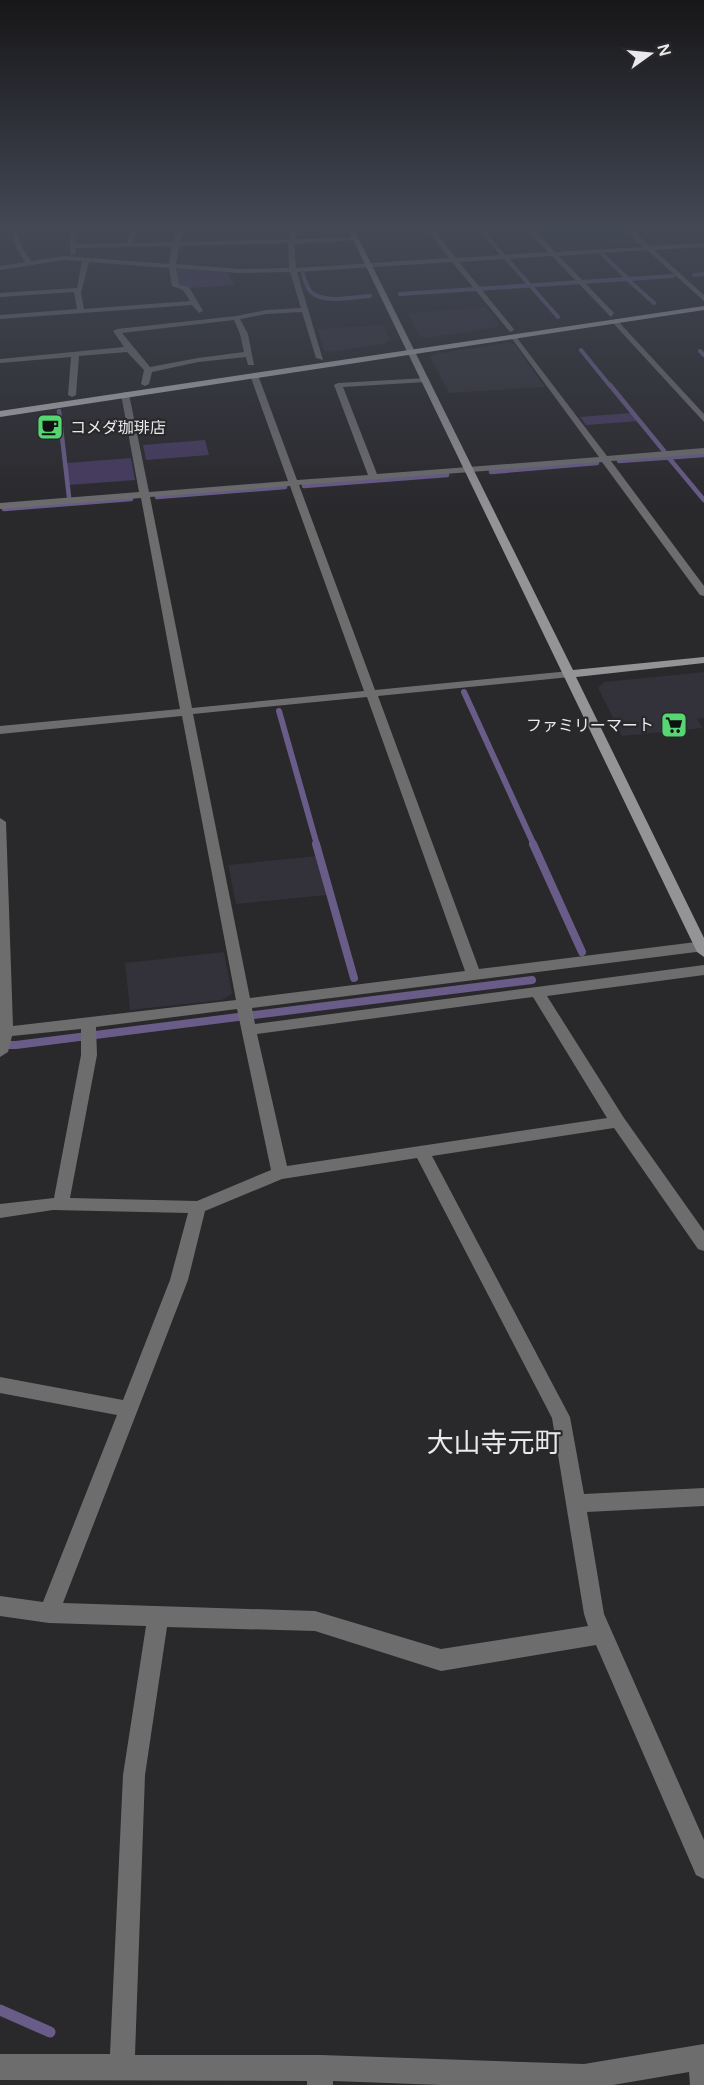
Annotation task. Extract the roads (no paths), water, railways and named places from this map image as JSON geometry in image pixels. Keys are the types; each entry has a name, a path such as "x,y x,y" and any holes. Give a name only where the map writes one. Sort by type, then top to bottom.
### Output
{"main road":[{"path":"0,414 254,372 585,322"},
{"path":"0,406 145,384 254,372 320,358 411,348"}],"street":[{"path":"148,370 129,349 117,331 188,322"},
{"path":"238,322 474,975"},
{"path":"309,322 320,358"},
{"path":"246,1017 474,975 703,948 398,322"},
{"path":"503,322 704,593"},
{"path":"618,322 704,419"},
{"path":"0,361 129,349"},
{"path":"72,395 75,354"},
{"path":"148,370 198,360 249,354"},
{"path":"145,384 148,370"},
{"path":"373,476 338,385 426,380"},
{"path":"125,394 246,1017 280,1173"},
{"path":"0,506 704,451"},
{"path":"0,730 704,660"},
{"path":"0,822 2,1038 537,992 704,970"},
{"path":"537,992 618,1122 704,1244"},
{"path":"61,1204 89,1055 88,1032"},
{"path":"0,1211 61,1204 198,1207 280,1173 618,1122"},
{"path":"422,1153 561,1417 594,1614 704,1867"},
{"path":"49,1613 130,1409 178,1280 198,1207"},
{"path":"0,1384 130,1409"},
{"path":"575,1504 704,1497"},
{"path":"0,1606 49,1613 315,1621 441,1660 602,1634"},
{"path":"122,2067 134,1775 158,1616"},
{"path":"0,2067 122,2067 320,2077 584,2077 702,2058 703,2085"}],"waterway":[{"path":"581,350 611,387"},
{"path":"700,351 704,355"},
{"path":"610,385 664,451"},
{"path":"59,411 69,497"},
{"path":"619,461 704,455"},
{"path":"669,458 704,500"},
{"path":"491,472 597,463"},
{"path":"304,486 447,475"},
{"path":"157,497 285,487"},
{"path":"4,509 131,499"},
{"path":"464,692 534,845"},
{"path":"279,711 317,845"},
{"path":"316,844 354,978"},
{"path":"533,844 582,952"},
{"path":"0,1045 16,1045 532,980"},
{"path":"0,2010 50,2032"}],"place":[{"name":"コメダ珈琲店","path":"50,427"},
{"name":"ファミリーマート","path":"674,725"}],"district":[{"name":"大山寺元町","path":"494,1441"}]}
